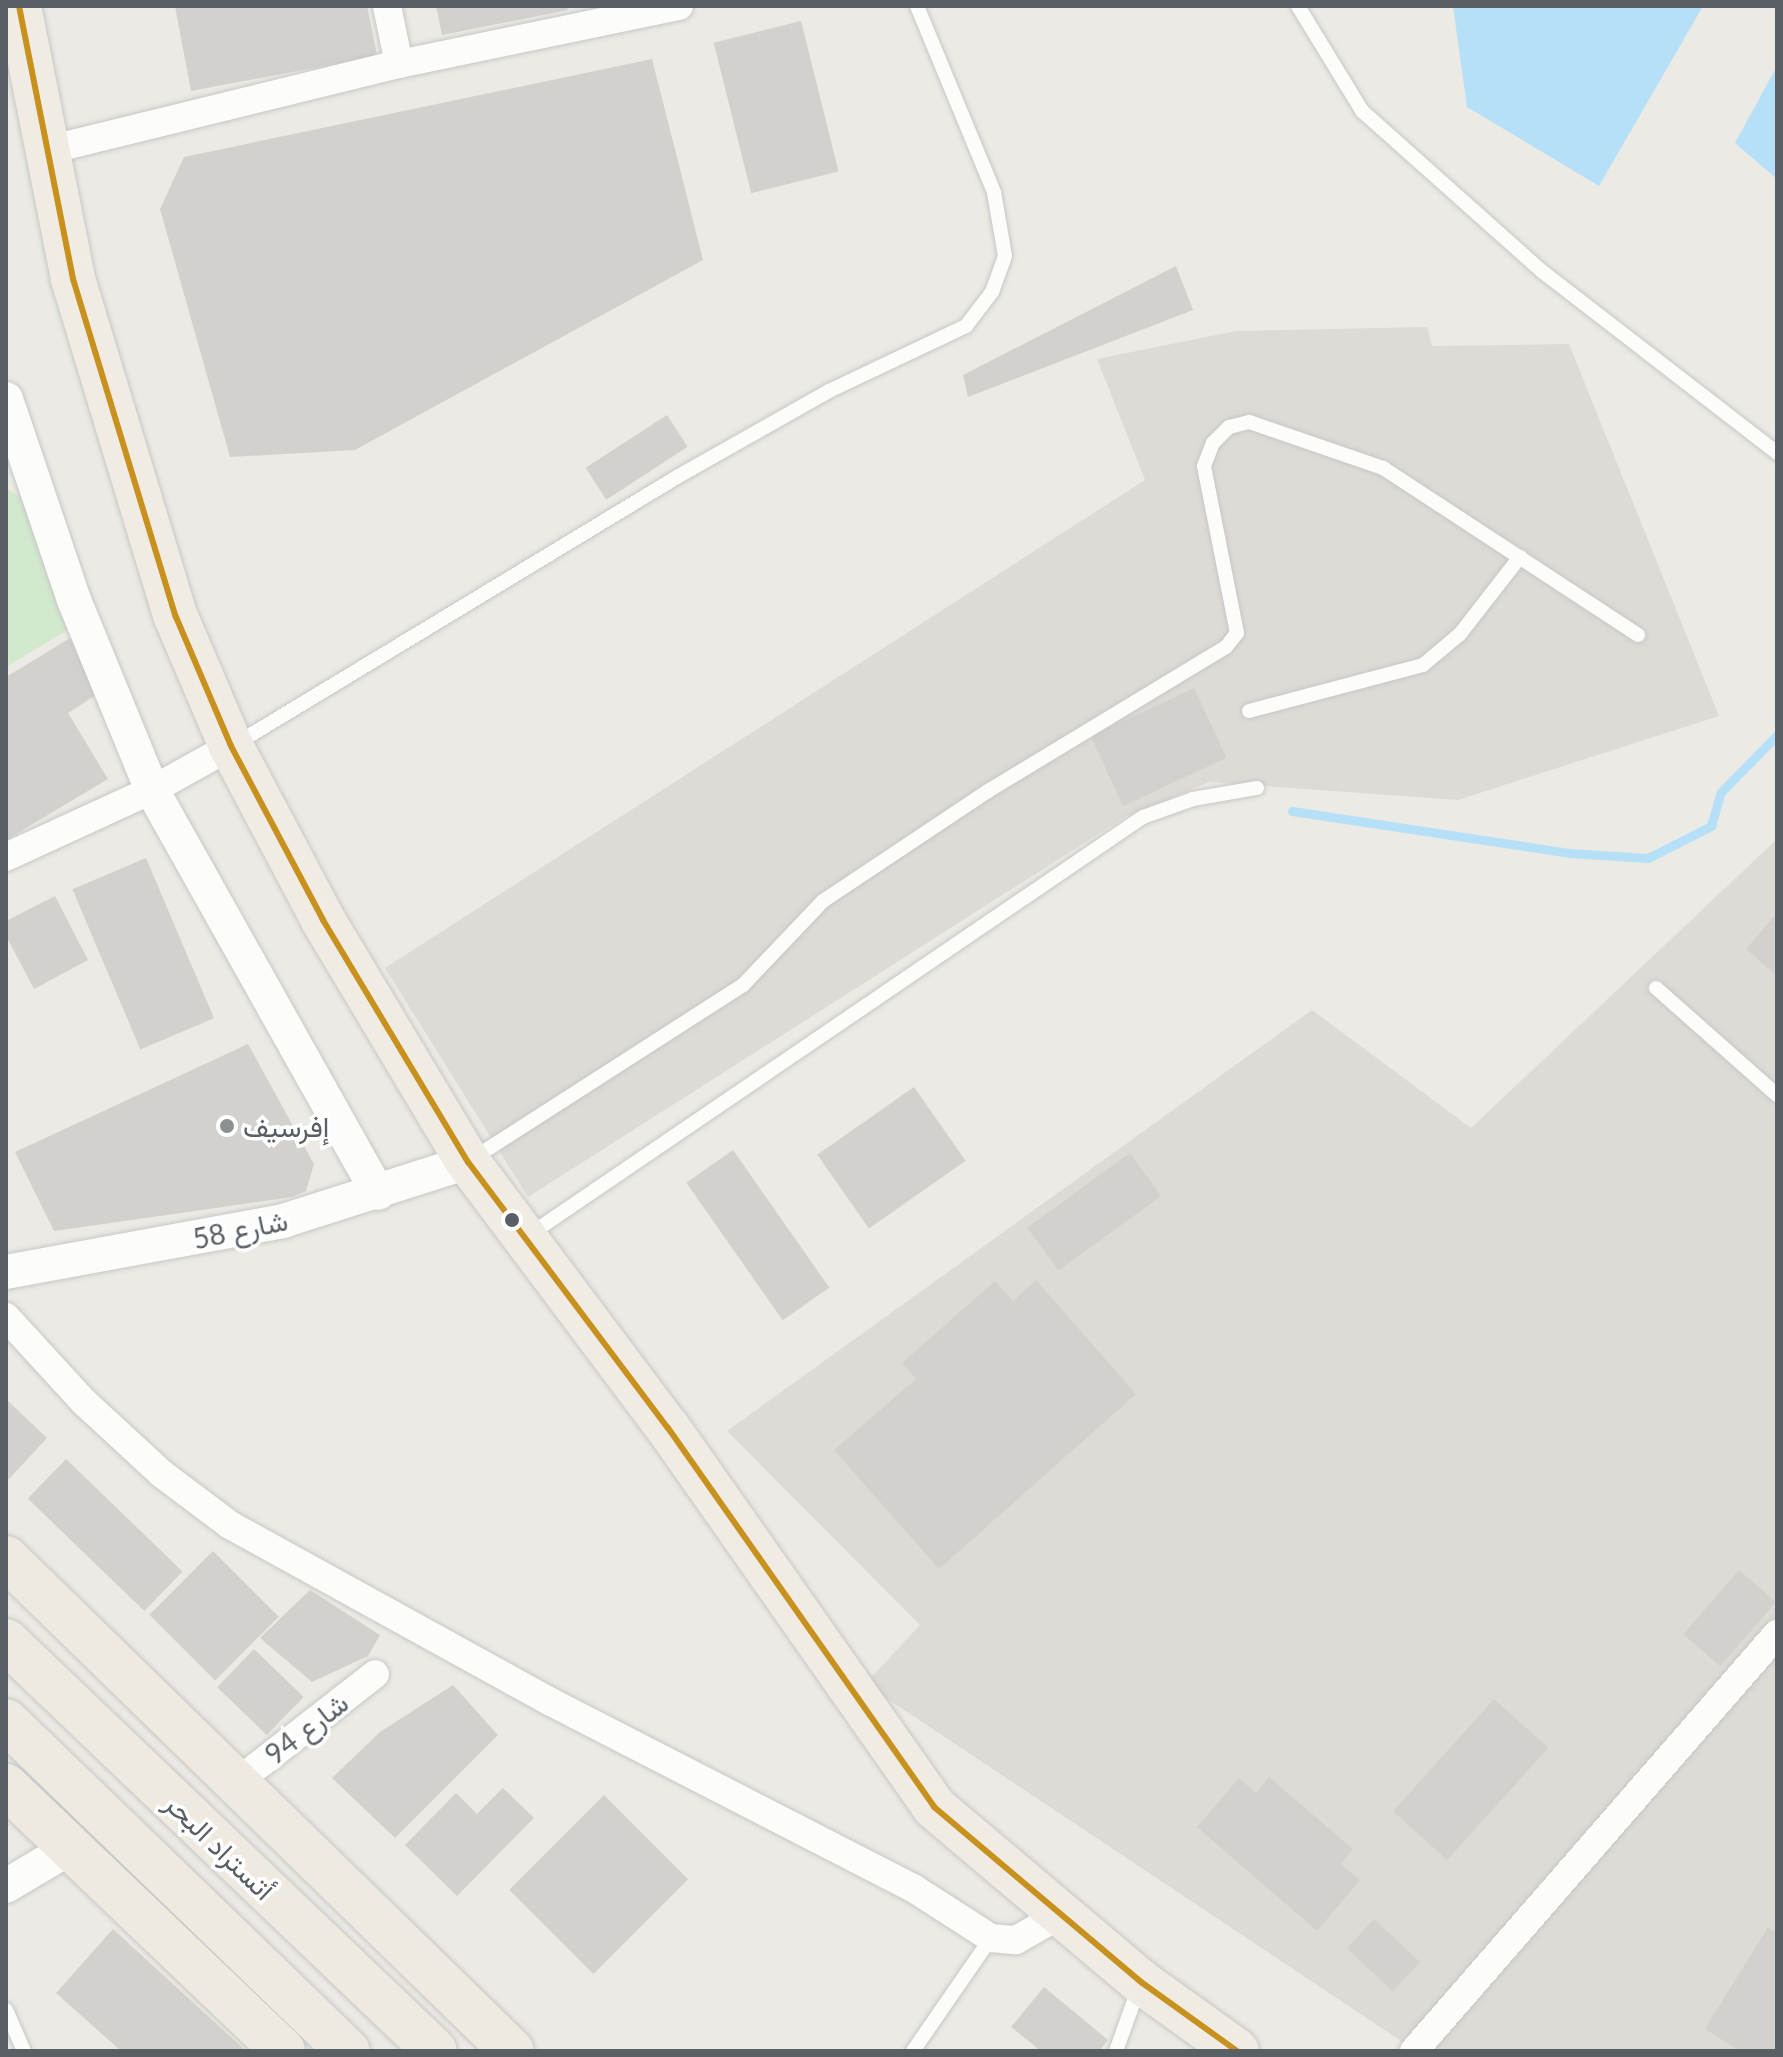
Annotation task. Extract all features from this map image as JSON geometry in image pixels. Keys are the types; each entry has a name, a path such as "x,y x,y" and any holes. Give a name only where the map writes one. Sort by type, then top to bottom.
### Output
{"highway":[{"path":"19,6 73,279 176,617 231,746 323,920 468,1162 668,1428 934,1807 1141,1982 1237,2051"},
{"path":"6,1558 512,2051"},
{"name":"أتستراد البحر","path":"6,1641 435,2051"},
{"name":"أتستراد البحر","path":"6,1721 348,2051"},
{"path":"6,1786 283,2051"}],"street":[{"path":"387,6 399,64"},
{"path":"48,150 399,64 679,6"},
{"path":"7,404 74,600 152,790 378,1193"},
{"path":"6,857 152,790 231,746"},
{"name":"شارع 58","path":"8,1267 283,1221 468,1162"},
{"path":"6,1317 84,1402 162,1474 230,1525 551,1702 913,1888 991,1938 1016,1940 1062,1914"},
{"path":"1414,2051 1777,1634"},
{"name":"شارع 94","path":"237,1782 375,1674"},
{"path":"6,1886 70,1848"}],"lane":[{"path":"231,746 718,454 829,391 966,326 992,292 1005,256 994,192 917,6"},
{"path":"1298,6 1362,111 1543,272 1777,453"},
{"path":"468,1162 743,985 823,901 988,791 1226,647 1237,633 1204,466 1213,443 1229,427 1249,422 1383,468 1638,635"},
{"path":"1249,711 1423,665 1460,634 1520,557"},
{"path":"525,1238 1143,817 1193,799 1257,788"},
{"path":"1656,988 1777,1095"},
{"path":"913,2051 991,1938"},
{"path":"1116,2051 1141,1982"},
{"path":"6,2010 24,2051"}],"shaded area":[{"path":"1427,327 1432,346 1569,344 1719,716 1458,800 1209,782 1125,817 528,1197 385,968 1145,480 1097,359 1236,331"},
{"path":"1777,839 1777,2051 1416,2051 865,1684 920,1625 727,1431 1312,1010 1471,1128"}],"green space":[{"path":"6,489 19,496 58,574 69,629 6,667"}],"water":[{"path":"1453,6 1703,6 1599,186 1467,107"},
{"path":"1777,66 1777,179 1735,143"}],"building":[{"path":"175,6 367,6 377,56 191,91"},
{"path":"436,6 567,6 568,10 442,35"},
{"path":"801,21 838,171 751,193 714,43"},
{"path":"652,59 703,260 355,450 230,457 160,209 184,157"},
{"path":"1176,266 1193,310 968,397 963,375"},
{"path":"667,415 688,447 606,500 586,468"},
{"path":"75,635 107,688 68,713 108,779 6,840 6,677"},
{"path":"1194,688 1227,758 1123,806 1091,736"},
{"path":"146,858 214,1018 140,1049 72,889"},
{"path":"55,896 88,960 34,989 6,936 6,921"},
{"path":"1777,913 1777,976 1746,949"},
{"path":"248,1044 314,1164 306,1191 292,1197 54,1231 15,1152"},
{"path":"914,1087 966,1161 869,1228 817,1155"},
{"path":"733,1150 829,1288 783,1320 686,1183"},
{"path":"1130,1153 1161,1196 1058,1271 1027,1228"},
{"path":"1036,1280 1136,1394 939,1569 834,1450 916,1379 902,1363 995,1281 1013,1301"},
{"path":"6,1399 47,1438 9,1479 6,1476"},
{"path":"66,1459 183,1572 144,1611 28,1499"},
{"path":"213,1551 279,1617 215,1680 149,1615"},
{"path":"1739,1570 1776,1602 1720,1666 1683,1634"},
{"path":"310,1590 380,1635 368,1656 312,1682 260,1638"},
{"path":"254,1649 304,1697 267,1735 217,1687"},
{"path":"453,1685 498,1735 395,1838 332,1778 380,1732"},
{"path":"1494,1699 1548,1748 1447,1860 1393,1811"},
{"path":"1269,1777 1353,1849 1341,1864 1360,1880 1317,1931 1197,1827 1239,1778 1256,1793"},
{"path":"503,1788 534,1818 457,1896 405,1845 456,1793 477,1814"},
{"path":"604,1795 688,1879 593,1974 509,1890"},
{"path":"1374,1919 1420,1962 1393,1991 1347,1948"},
{"path":"1768,1927 1777,1932 1777,2051 1740,2051 1705,2029"},
{"path":"113,1929 246,2051 121,2051 56,1993"},
{"path":"1044,1987 1108,2040 1099,2051 1041,2051 1011,2027"}],"waterway":[{"path":"1292,811 1569,853 1648,858 1711,826 1721,792 1777,735"}],"transit line":[{"path":"19,6 73,279 176,617 231,746 323,920 468,1162 668,1428 934,1807 1141,1982 1237,2051"}],"place":[{"name":"إفرسيف","path":"227,1126"}]}
